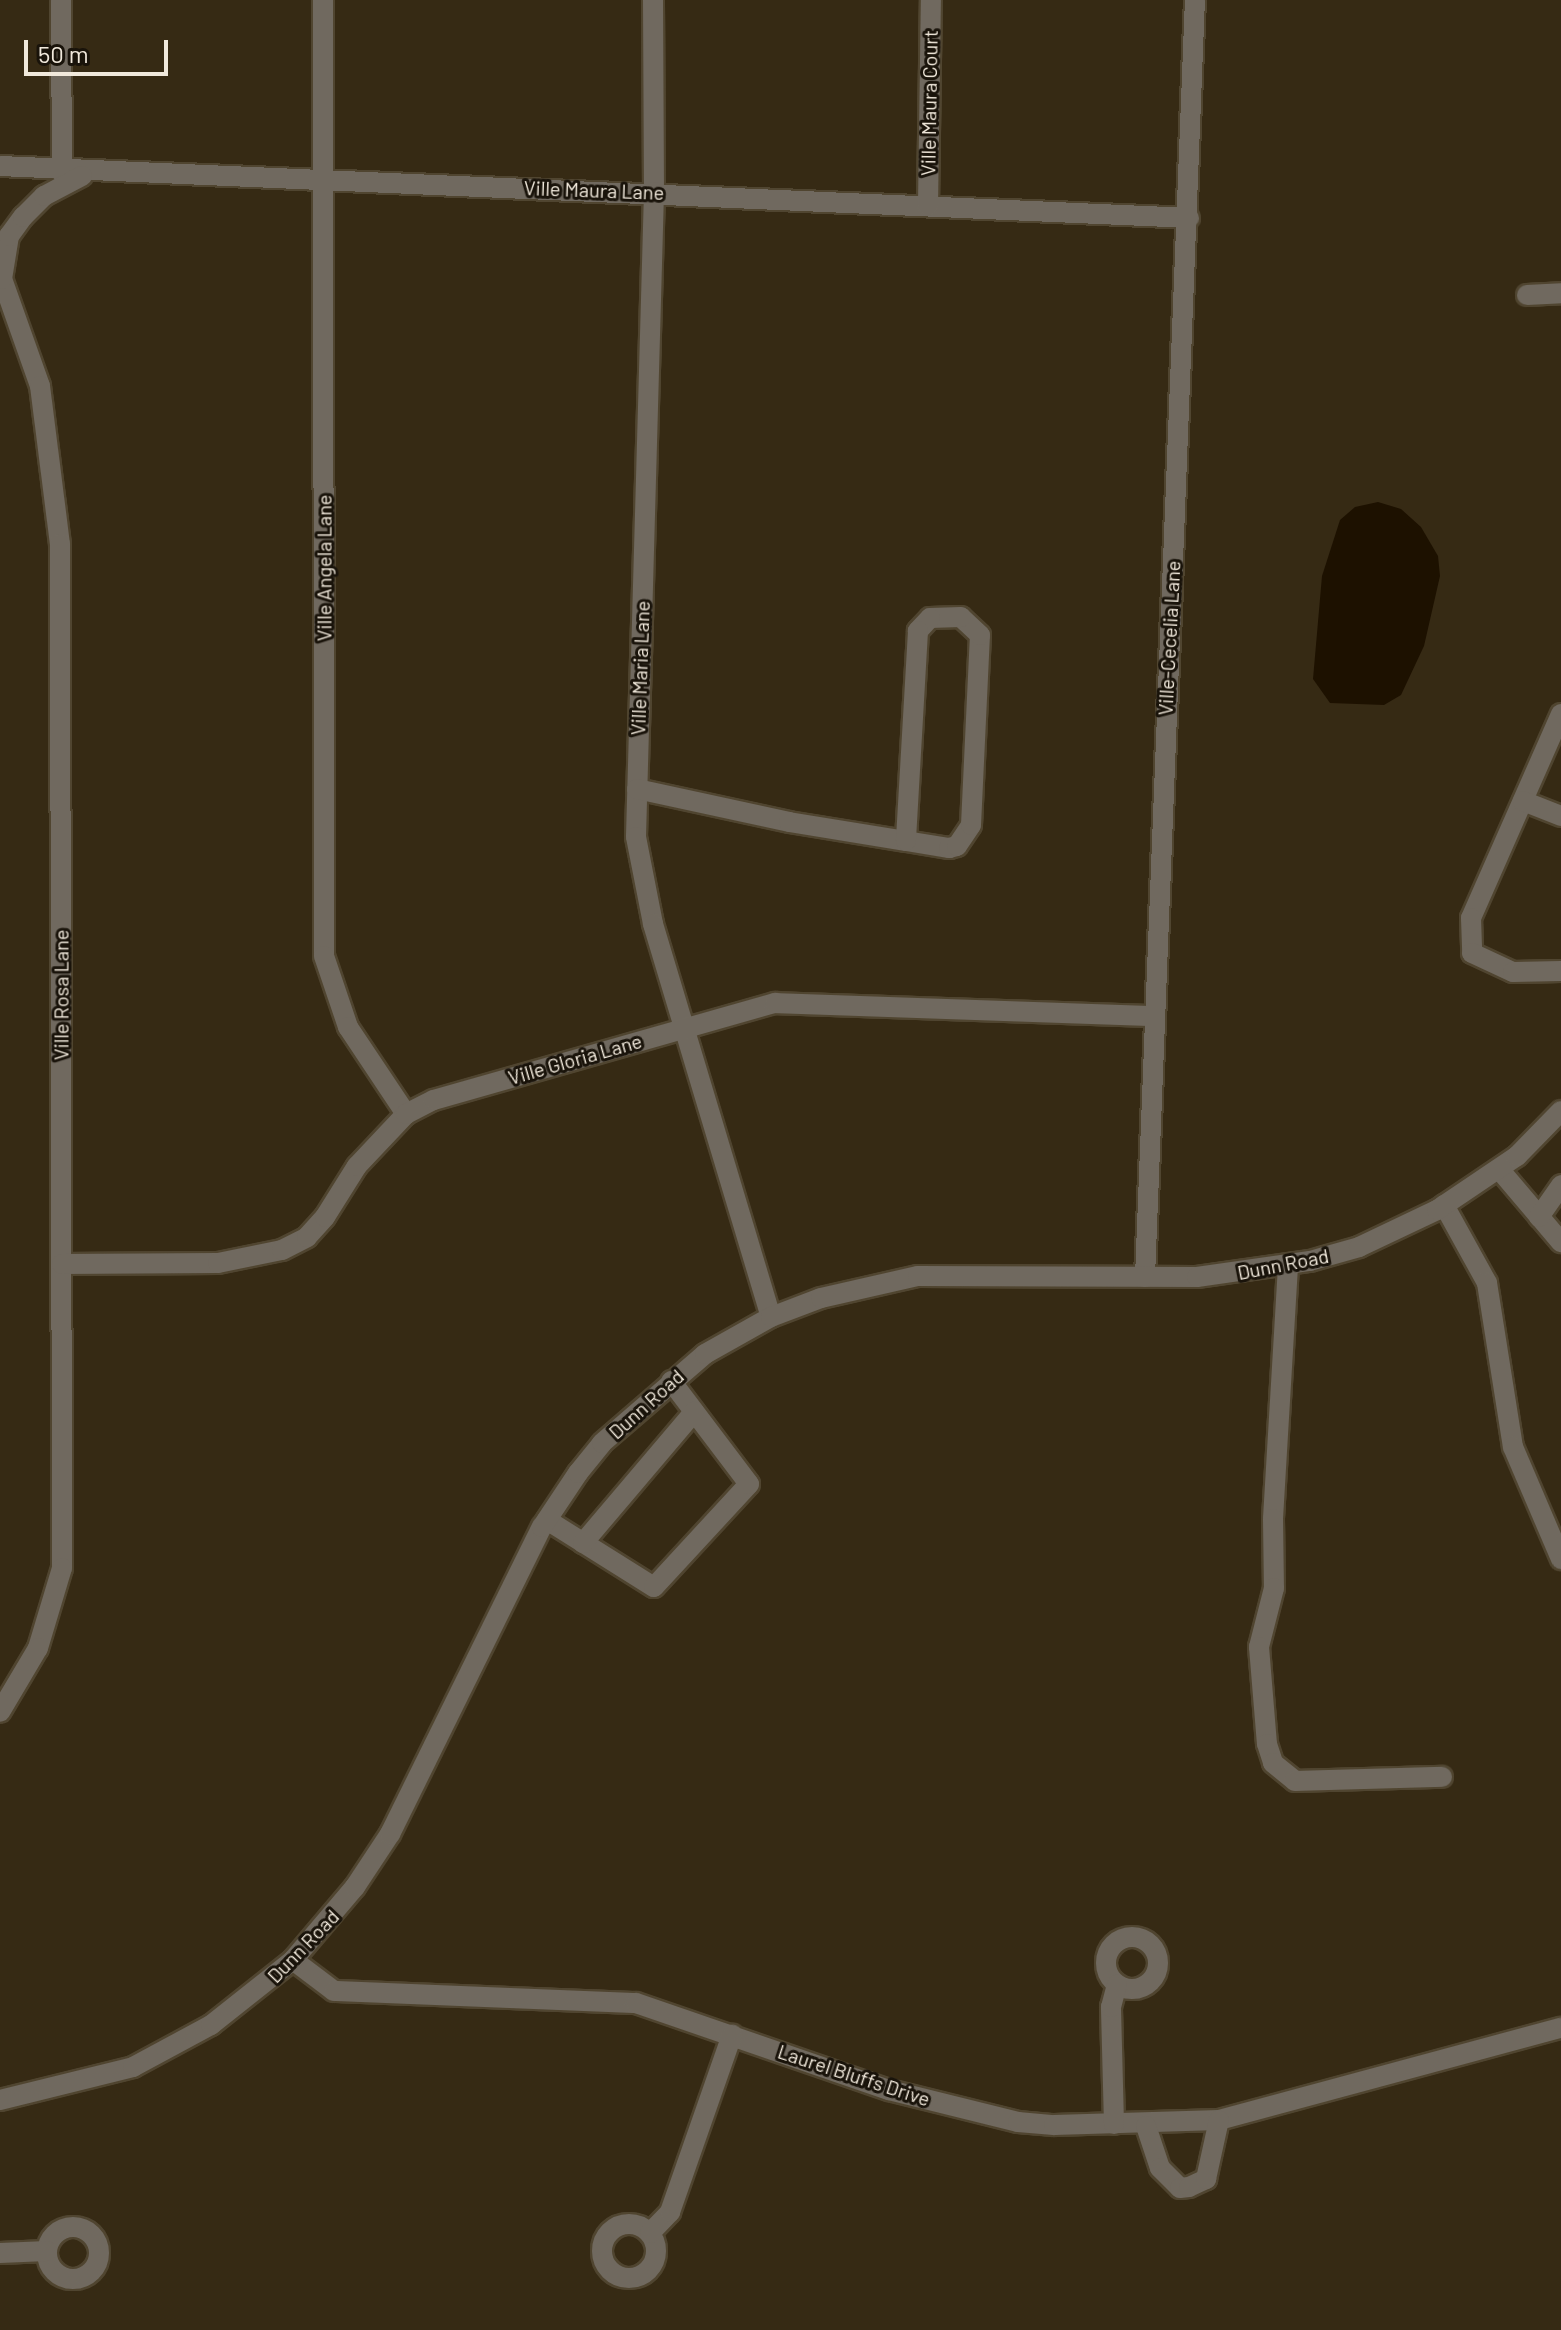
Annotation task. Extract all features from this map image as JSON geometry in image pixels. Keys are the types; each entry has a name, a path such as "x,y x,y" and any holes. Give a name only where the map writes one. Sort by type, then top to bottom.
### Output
{"street":[{"path":"61,0 62,173"},
{"name":"Ville Angela Lane","path":"323,0 324,956 348,1027 406,1114"},
{"name":"Ville Maria Lane","path":"653,0 654,192 637,789 642,880 771,1317"},
{"name":"Ville Maura Court","path":"928,206 931,0"},
{"name":"Ville-Cecelia Lane","path":"1145,1277 1189,218 1195,0"},
{"name":"Ville Maura Lane","path":"0,166 62,173 654,192 1189,218"},
{"path":"1,276 9,236 23,217 44,196 90,173"},
{"name":"Ville Rosa Lane","path":"0,1712 38,1648 62,1568 60,544 40,386 1,276"},
{"path":"1527,295 1561,293"},
{"path":"637,789 906,841 949,848 963,841 971,825 980,635 961,617 930,618 918,631 906,841"},
{"path":"1561,714 1471,918 1472,953 1513,972 1561,971"},
{"path":"1523,801 1561,816"},
{"name":"Ville Gloria Lane","path":"62,1264 218,1263 282,1250 307,1237 325,1217 357,1166 406,1114 434,1100 775,1003 1154,1016"},
{"name":"Dunn Road","path":"0,2100 133,2067 211,2025 293,1960 355,1887 390,1834 547,1520 602,1443 698,1359 771,1317 821,1298 918,1276 1145,1277 1288,1266 1359,1247 1444,1205 1499,1169 1559,1118"},
{"path":"1499,1169 1561,1242"},
{"path":"1539,1217 1561,1185"},
{"path":"1444,1205 1487,1283 1513,1447 1561,1559"},
{"path":"1288,1266 1289,1309 1273,1519 1274,1588 1259,1647 1270,1754 1279,1770 1295,1781 1442,1777"},
{"path":"547,1520 654,1587 749,1484 671,1381"},
{"path":"583,1543 694,1412"},
{"name":"Laurel Bluffs Drive","path":"293,1960 334,1991 588,1997 636,2003 933,2102 1018,2122 1146,2126 1219,2120 1560,2030"},
{"path":"1114,2124 1111,2007 1117,1985"},
{"path":"650,2233 670,2212 732,2035"},
{"path":"1146,2126 1160,2168 1180,2188 1206,2179 1219,2120"},
{"path":"0,2253 47,2251"}],"shaded area":[{"path":"1378,502 1401,509 1421,527 1438,556 1440,576 1424,646 1401,695 1384,705 1330,703 1313,679 1322,576 1340,520 1355,507"}]}
